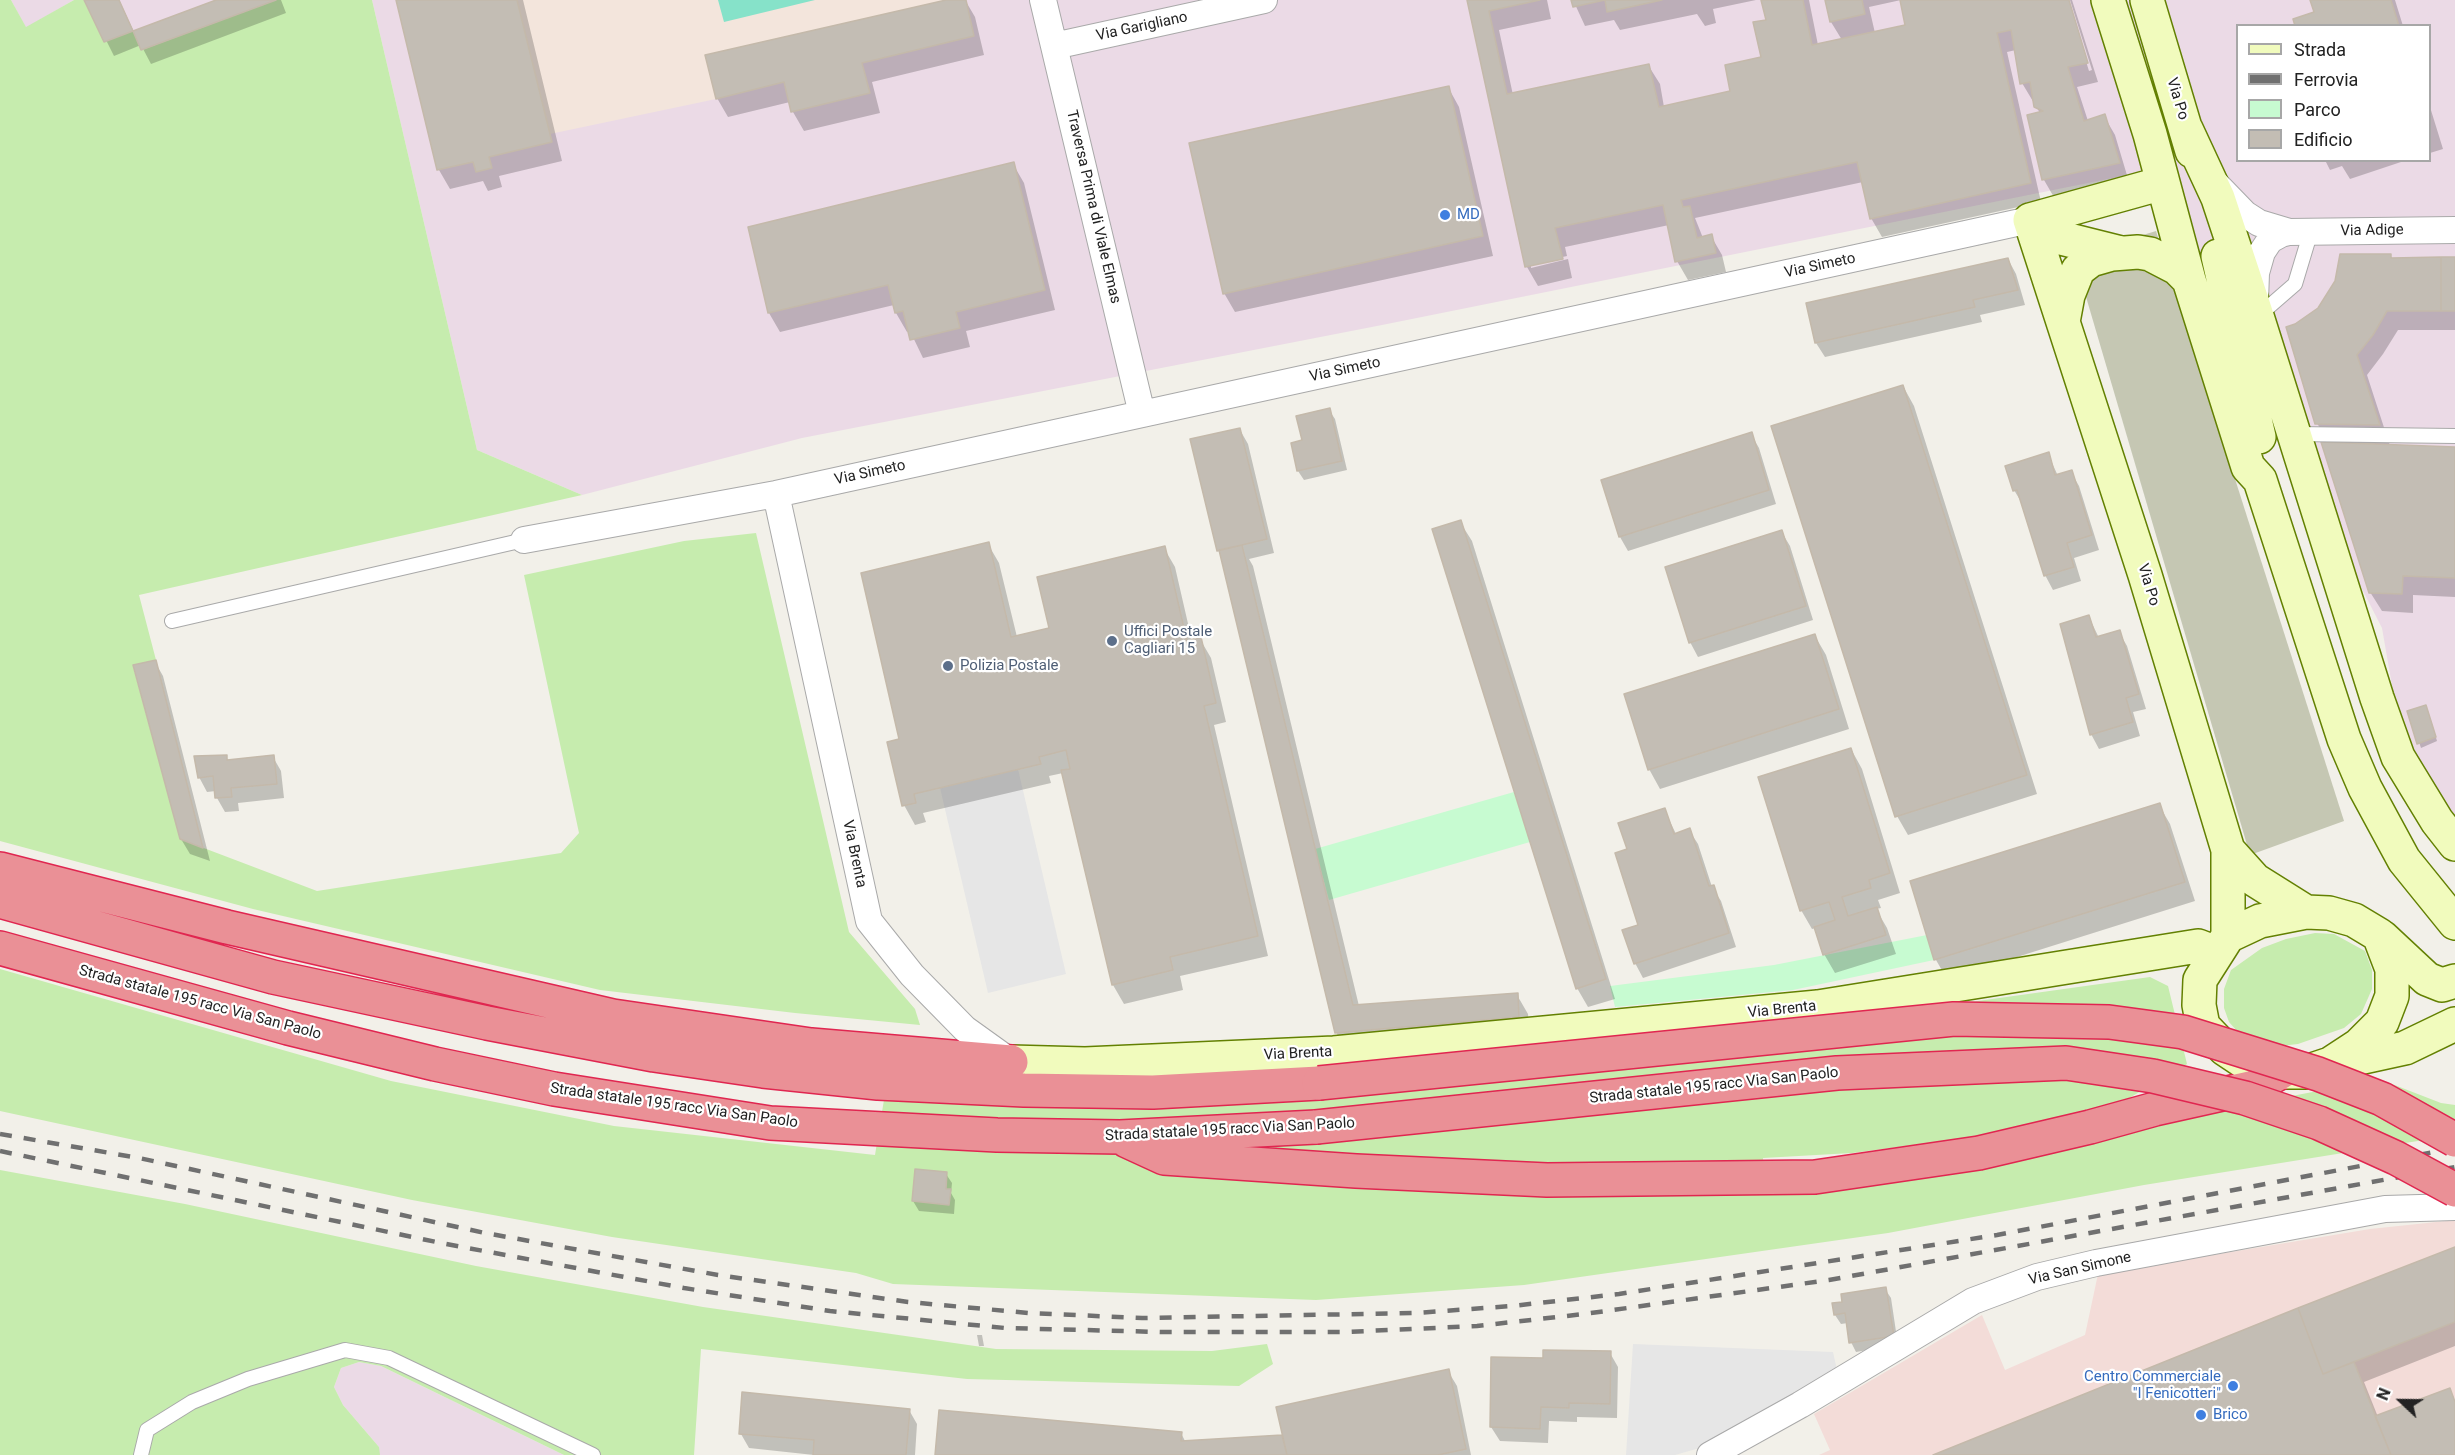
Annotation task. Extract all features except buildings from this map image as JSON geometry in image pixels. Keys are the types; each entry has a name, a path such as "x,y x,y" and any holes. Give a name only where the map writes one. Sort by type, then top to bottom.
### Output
{"highway":[{"path":"0,869 249,932 613,1016 811,1045 1011,1062"},
{"path":"0,901 273,977 486,1023 654,1054 763,1071 878,1083 1024,1090 1153,1092 1319,1083 1954,1019 2034,1019 2109,1022 2183,1032 2307,1070 2382,1099 2455,1140"},
{"name":"Strada statale 195 racc Via San Paolo","path":"0,948 288,1028 435,1064 554,1089 770,1123 996,1135 1120,1137 1316,1127 1837,1073 2066,1063 2153,1076 2245,1098 2319,1123 2396,1158 2455,1190"},
{"path":"1120,1137 1164,1158 1356,1171 1547,1180 1815,1177 1979,1153 2254,1087 2282,1072"}],"street":[{"name":"Traversa Prima di Viale Elmas","path":"1043,0 1142,414"},
{"name":"Via Garigliano","path":"1054,46 1264,0"},
{"name":"Via Po","path":"2108,0 2150,134 2189,280 2248,467 2260,480 2344,738 2365,788 2404,860 2455,923"},
{"name":"Via Po","path":"2147,0 2186,129 2264,462 2260,480"},
{"path":"2186,129 2218,198 2377,698 2398,757 2437,820 2455,844"},
{"name":"Via Adige","path":"2208,177 2245,214 2259,223 2300,232 2455,230"},
{"name":"Via Simeto","path":"524,540 776,494 2030,220 2163,183"},
{"name":"Via Po","path":"2030,220 2145,575 2228,850 2222,944"},
{"path":"2030,220 2061,238 2123,253"},
{"path":"2256,313 2256,273 2262,252 2270,240 2300,232"},
{"name":"Via Po","path":"2063,322 2068,295 2078,270 2091,260 2138,252 2162,258 2189,280"},
{"name":"Via Brenta","path":"776,494 869,921 912,975 965,1029 1011,1062 1085,1064 1334,1053 1818,1006 2198,945 2222,944"},
{"name":"Via Po","path":"2228,850 2255,880 2306,912"},
{"path":"2455,981 2442,985 2427,979 2379,935 2354,920 2329,913 2306,912 2260,921 2222,944 2200,980 2199,1005 2203,1026 2225,1049 2243,1061 2282,1072 2306,1072 2330,1064 2405,1048 2455,1024"},
{"path":"2330,1064 2359,1045 2382,1022 2392,996 2392,969 2379,935"},
{"name":"Via San Simone","path":"1710,1455 1800,1405 1973,1301 2037,1277 2096,1263 2385,1209 2455,1207"}],"lane":[{"path":"2256,313 2295,284 2300,232"},
{"path":"2294,434 2455,436"},
{"path":"172,621 524,540"},
{"path":"141,1455 147,1430 192,1402 248,1379 345,1350 389,1358 593,1455"}],"shaded area":[{"path":"11,0 74,0 26,28"},
{"path":"84,0 276,0 141,50 104,42"},
{"path":"372,0 2455,0 2455,831 2402,743 2382,628 2148,171 1382,325 802,438 582,495 477,450"},
{"path":"517,0 946,0 705,55 716,99 550,134"},
{"path":"2156,231 2344,821 2250,855 2074,256"},
{"path":"1018,769 1066,974 988,993 940,788"},
{"path":"2455,1220 2455,1455 1819,1455 1830,1450 1814,1414 1982,1315 2005,1370 2085,1335 2098,1274 2370,1229"},
{"path":"1633,1344 1833,1352 1837,1370 1710,1445 1675,1455 1626,1455"},
{"path":"359,1362 381,1366 564,1455 333,1455 379,1447 343,1405 334,1387 341,1368"}],"green space":[{"path":"0,0 11,0 26,27 74,0 84,0 104,42 133,31 142,50 276,0 372,0 477,450 582,495 139,595 156,660 133,666 180,839 317,891 561,853 579,833 524,575 684,541 756,533 849,932 915,1009 920,1025 600,990 253,909 0,841"},
{"path":"718,0 815,0 724,22"},
{"path":"1514,792 1530,842 1329,900 1315,849"},
{"path":"2315,933 2334,934 2365,951 2372,970 2372,989 2361,1014 2344,1028 2298,1044 2281,1046 2251,1039 2237,1031 2229,1022 2224,1008 2224,989 2231,970 2262,948 2286,939"},
{"path":"1927,935 1934,960 1793,990 1615,1007 1610,986 1774,965"},
{"path":"0,969 391,1081 614,1126 875,1155 889,1069 1870,1016 2150,977 2168,986 2187,1064 2119,1104 2015,1132 1852,1153 1763,1158 1765,1191 1859,1188 2043,1153 2164,1121 2379,1079 2441,1103 2455,1105 2455,1135 2144,1185 1888,1233 1524,1285 1316,1300 893,1284 856,1273 612,1237 412,1200 0,1111"},
{"path":"0,1170 185,1204 476,1266 703,1307 996,1349 1212,1351 1267,1344 1273,1364 1239,1386 967,1379 701,1349 694,1455 564,1455 381,1366 359,1362 341,1368 334,1387 343,1405 379,1447 380,1455 0,1455"}],"railway":[{"path":"0,1134 139,1158 485,1233 718,1275 908,1302 1029,1313 1142,1318 1415,1313 1512,1306 1619,1294 1997,1235 2455,1148"},
{"path":"0,1151 446,1244 684,1288 830,1311 1005,1328 1162,1332 1345,1332 1477,1326 1584,1314 1829,1280 2455,1167"}],"place":[{"name":"MD","path":"1445,215"},
{"name":"Uffici Postale Cagliari 15","path":"1112,641"},
{"name":"Polizia Postale","path":"948,666"},
{"name":"Centro Commerciale \"I Fenicotteri\"","path":"2233,1386"},
{"name":"Brico","path":"2201,1415"}]}
